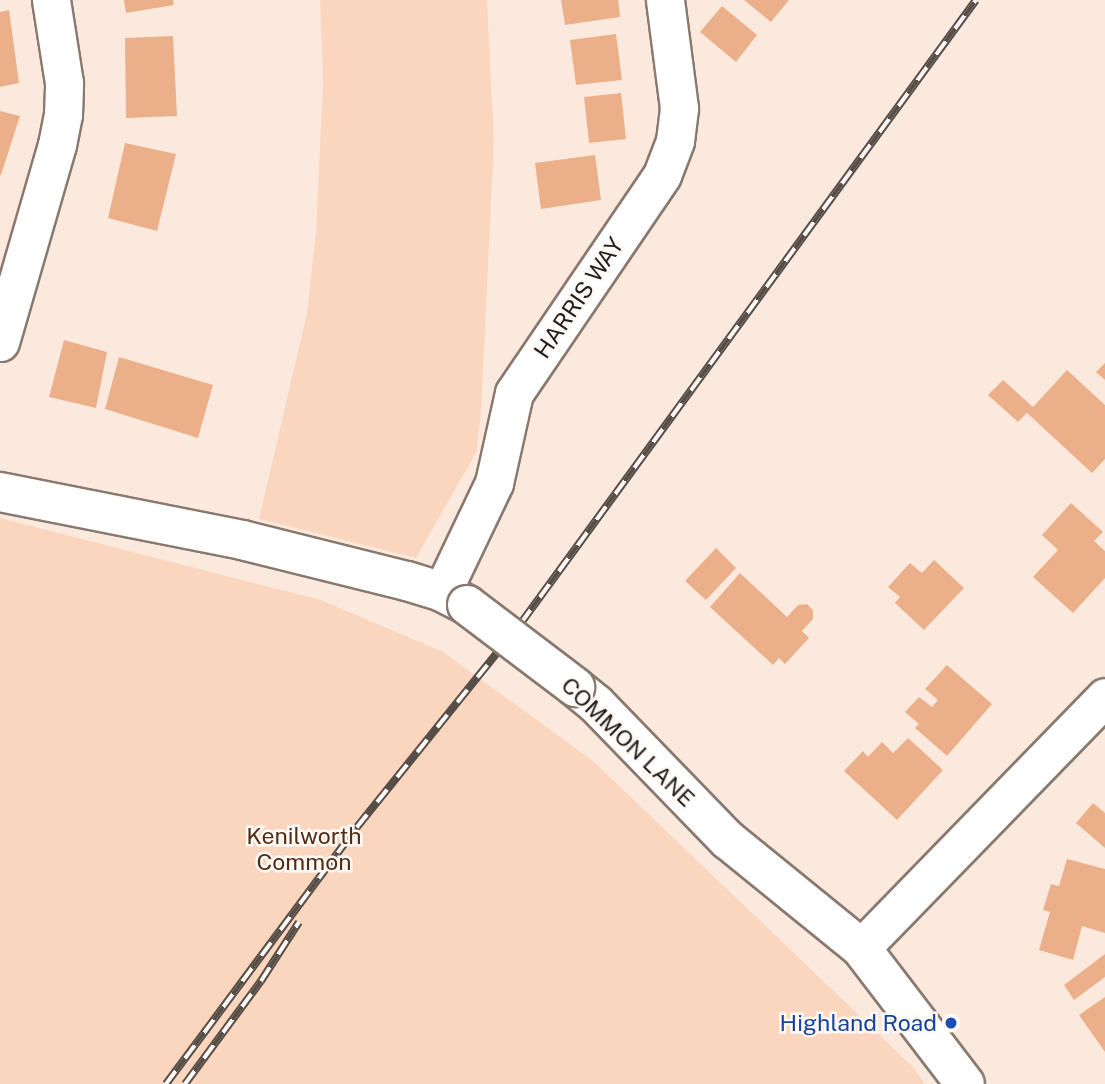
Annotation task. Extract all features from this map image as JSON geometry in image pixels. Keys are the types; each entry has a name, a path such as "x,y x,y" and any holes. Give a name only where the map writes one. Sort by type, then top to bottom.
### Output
{"street":[{"path":"0,342 57,145 63,115 64,83 51,0"},
{"name":"HARRIS WAY","path":"439,593 494,483 514,393 662,175 675,141 679,108 665,0"},
{"name":"COMMON LANE","path":"0,492 280,550 439,593 596,704 728,840 861,948 965,1084"},
{"path":"861,948 1105,696"}],"green space":[{"path":"320,0 487,0 494,140 481,413 476,453 416,558 259,519 307,313 316,232 323,81"},
{"name":"Kenilworth Common","path":"0,518 321,600 443,652 592,760 912,1066 925,1084 0,1084"}],"building":[{"path":"124,0 173,0 174,5 126,13"},
{"path":"561,0 618,0 620,17 565,25"},
{"path":"744,0 789,0 771,22"},
{"path":"722,6 757,35 736,62 700,32"},
{"path":"9,10 19,83 0,87 0,12"},
{"path":"616,34 622,80 576,85 570,40"},
{"path":"173,36 177,116 126,118 125,38"},
{"path":"621,93 626,139 589,143 584,97"},
{"path":"0,111 20,116 1,175 0,175"},
{"path":"125,143 176,154 157,231 108,218"},
{"path":"595,155 601,200 541,209 535,163"},
{"path":"64,340 107,352 96,408 49,397"},
{"path":"119,357 213,385 198,438 105,409"},
{"path":"1105,363 1105,380 1096,372"},
{"path":"1067,370 1105,405 1105,459 1092,473 1027,413 1018,422 988,395 1003,380 1033,407"},
{"path":"1071,503 1103,532 1094,541 1105,551 1105,578 1073,613 1033,577 1058,550 1042,535"},
{"path":"716,548 736,568 706,600 685,581"},
{"path":"934,560 964,588 924,630 895,603 900,597 888,587 910,563 922,573"},
{"path":"740,573 787,617 798,605 807,604 813,610 813,619 802,631 809,638 785,664 779,658 773,665 710,607"},
{"path":"947,665 992,704 947,756 915,728 919,724 905,712 919,697 932,707 938,700 925,689"},
{"path":"908,738 943,770 897,820 844,771 863,751 868,757 882,742 893,753"},
{"path":"1093,803 1105,813 1105,848 1076,823"},
{"path":"1067,859 1105,869 1105,933 1082,926 1073,960 1039,950 1050,912 1043,910 1051,884 1059,886"},
{"path":"1105,954 1105,977 1074,1000 1064,985"},
{"path":"1105,997 1105,1052 1079,1015"}],"railway":[{"path":"166,1084 357,827 521,623 976,0"},
{"path":"185,1084 261,981 299,922"}],"place":[{"name":"Highland Road","path":"951,1023"}]}
